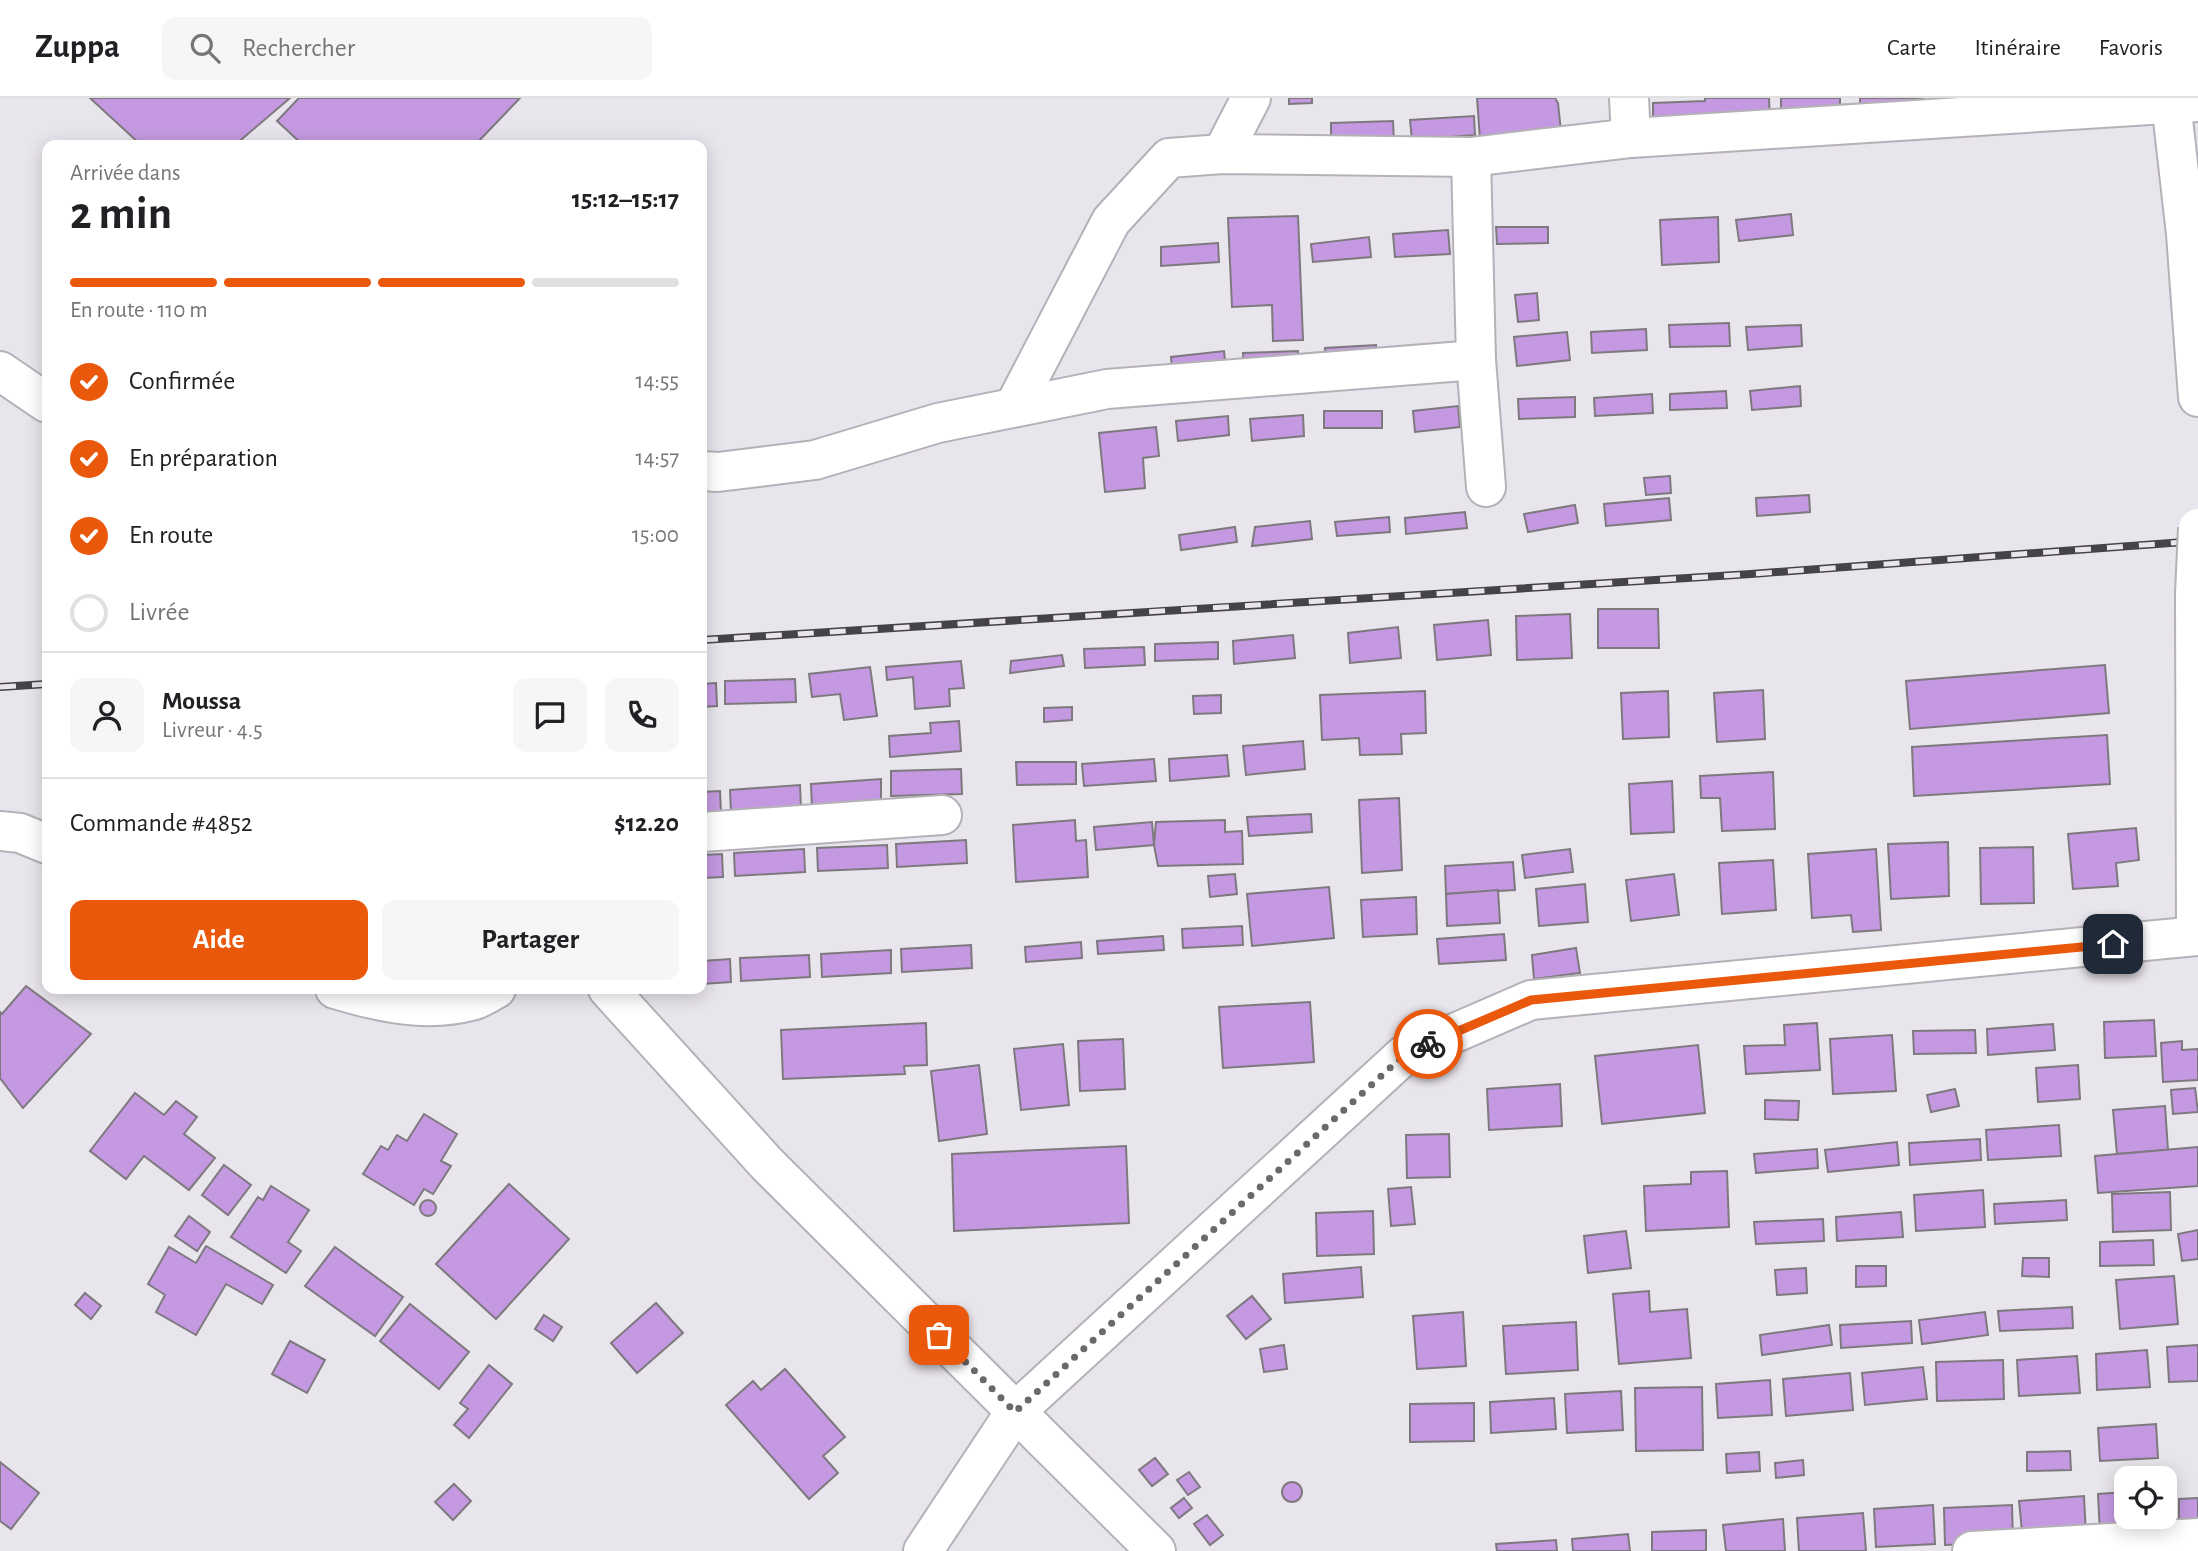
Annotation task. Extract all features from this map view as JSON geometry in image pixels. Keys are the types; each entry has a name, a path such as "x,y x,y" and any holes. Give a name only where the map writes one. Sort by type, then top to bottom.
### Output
{"street":[{"path":"1222,154 1251,98"},
{"path":"1629,98 1630,138"},
{"path":"1014,407 1111,221 1169,158 1222,154 1471,157 1630,138 2001,107 2185,102 2186,234 2198,397"},
{"path":"1471,157 1476,360 1486,487"},
{"path":"707,471 815,460 938,424 1107,389 1476,360"},
{"path":"0,371 42,400"},
{"path":"923,1551 1015,1412 1404,1055 1531,1000 2197,936 2195,594 2198,528"},
{"path":"707,832 942,815"},
{"path":"351,994 373,1001 429,1006 472,1001 486,994"},
{"path":"613,994 767,1164 1156,1551"},
{"path":"1972,1551 2198,1538"}],"building":[{"path":"90,98 290,98 241,140 136,140"},
{"path":"299,98 520,98 480,140 298,140 277,121"},
{"path":"1289,98 1312,98 1312,103 1289,104"},
{"path":"1477,98 1555,98 1561,132 1480,139"},
{"path":"1705,98 1769,98 1770,123 1653,128 1653,103 1705,101"},
{"path":"1781,98 1840,98 1840,117 1781,121"},
{"path":"1860,98 1924,98 1924,111 1860,112"},
{"path":"1474,116 1475,135 1412,140 1410,120"},
{"path":"1393,121 1394,143 1331,145 1331,123"},
{"path":"1791,214 1793,235 1739,241 1736,220"},
{"path":"1298,216 1303,340 1273,341 1272,305 1232,307 1228,218"},
{"path":"1718,217 1719,262 1662,265 1660,220"},
{"path":"1496,227 1548,227 1548,243 1497,244"},
{"path":"1448,230 1450,254 1395,257 1393,234"},
{"path":"1369,237 1371,257 1313,262 1311,244"},
{"path":"1218,243 1219,262 1161,266 1161,247"},
{"path":"1537,293 1539,320 1518,322 1515,295"},
{"path":"1729,323 1730,346 1670,347 1669,325"},
{"path":"1801,325 1802,346 1748,350 1746,327"},
{"path":"1646,329 1647,350 1592,353 1591,332"},
{"path":"1567,332 1570,360 1517,366 1514,337"},
{"path":"1376,345 1378,363 1326,366 1325,348"},
{"path":"1224,351 1226,371 1173,377 1171,357"},
{"path":"1298,351 1298,369 1244,371 1243,353"},
{"path":"1800,386 1801,406 1752,410 1750,391"},
{"path":"1726,391 1727,408 1670,410 1670,394"},
{"path":"1652,394 1653,413 1595,416 1594,398"},
{"path":"1575,397 1575,417 1519,419 1518,399"},
{"path":"1458,406 1460,427 1415,432 1413,411"},
{"path":"1324,411 1382,411 1382,428 1324,428"},
{"path":"1303,415 1304,436 1252,441 1250,419"},
{"path":"1228,416 1229,435 1178,441 1176,421"},
{"path":"1156,427 1159,456 1143,458 1145,488 1105,492 1099,433"},
{"path":"1670,476 1671,493 1646,495 1644,478"},
{"path":"1809,495 1810,512 1757,516 1756,498"},
{"path":"1669,498 1671,520 1606,526 1604,504"},
{"path":"1575,505 1578,523 1528,532 1524,514"},
{"path":"1465,512 1467,528 1406,534 1405,518"},
{"path":"1389,517 1390,532 1337,536 1335,522"},
{"path":"1310,521 1312,539 1252,546 1255,527"},
{"path":"1235,527 1237,542 1181,550 1179,535"},
{"path":"1598,609 1658,609 1659,648 1598,648"},
{"path":"1570,614 1572,658 1517,660 1516,616"},
{"path":"1488,620 1491,655 1437,660 1434,625"},
{"path":"1398,627 1401,658 1350,663 1348,633"},
{"path":"1293,635 1295,658 1234,664 1233,641"},
{"path":"1218,642 1218,659 1155,661 1155,644"},
{"path":"1144,647 1145,665 1085,668 1084,649"},
{"path":"1062,655 1064,666 1010,673 1011,661"},
{"path":"961,661 964,688 949,689 950,706 915,709 913,677 887,680 886,667"},
{"path":"2105,665 2109,713 1910,729 1906,681"},
{"path":"870,667 877,716 844,720 840,694 812,697 809,674"},
{"path":"795,679 796,702 725,704 725,681"},
{"path":"716,683 717,706 707,707 707,684"},
{"path":"1763,690 1765,739 1717,742 1714,693"},
{"path":"1425,691 1426,733 1401,734 1402,754 1360,755 1359,738 1322,740 1320,695"},
{"path":"1668,691 1669,737 1623,739 1621,693"},
{"path":"1221,695 1221,713 1194,714 1193,696"},
{"path":"1072,707 1072,720 1044,722 1044,708"},
{"path":"959,721 961,751 890,757 889,736 931,733 930,723"},
{"path":"2107,735 2110,784 1914,796 1912,747"},
{"path":"1303,741 1305,769 1246,775 1243,746"},
{"path":"1227,755 1229,776 1170,781 1169,759"},
{"path":"1154,759 1156,781 1084,786 1082,764"},
{"path":"1016,762 1076,762 1076,784 1017,785"},
{"path":"961,769 962,794 891,796 891,771"},
{"path":"1773,772 1775,829 1722,831 1720,798 1701,798 1700,776"},
{"path":"881,779 881,803 812,808 811,784"},
{"path":"1672,781 1674,832 1631,834 1629,784"},
{"path":"800,785 801,808 731,813 730,790"},
{"path":"720,791 721,813 707,814 707,792"},
{"path":"1399,798 1402,870 1362,873 1359,800"},
{"path":"1311,814 1312,832 1249,836 1247,817"},
{"path":"1075,820 1076,841 1086,840 1088,877 1016,882 1013,825"},
{"path":"1225,820 1225,832 1242,831 1243,864 1158,866 1154,845 1156,822"},
{"path":"1152,822 1154,845 1096,850 1094,827"},
{"path":"2136,828 2139,860 2116,863 2118,886 2073,889 2068,834"},
{"path":"966,840 967,863 897,867 896,844"},
{"path":"1948,842 1949,896 1891,899 1888,844"},
{"path":"887,845 888,868 818,871 817,848"},
{"path":"2033,847 2034,903 1981,904 1980,848"},
{"path":"804,849 805,872 735,876 734,853"},
{"path":"1570,849 1573,872 1525,878 1522,855"},
{"path":"1876,849 1881,930 1853,932 1851,915 1812,918 1808,854"},
{"path":"722,854 723,877 707,878 707,855"},
{"path":"1773,860 1776,910 1722,914 1719,863"},
{"path":"1513,862 1515,890 1446,894 1445,866"},
{"path":"1235,874 1237,894 1210,897 1208,876"},
{"path":"1674,874 1679,915 1631,921 1626,880"},
{"path":"1585,884 1588,922 1539,926 1536,889"},
{"path":"1329,887 1334,938 1252,946 1247,894"},
{"path":"1498,890 1500,923 1447,926 1446,894"},
{"path":"1416,897 1417,934 1363,937 1361,900"},
{"path":"1242,926 1243,945 1183,948 1182,929"},
{"path":"1504,934 1506,960 1439,964 1437,939"},
{"path":"1163,936 1164,950 1098,954 1097,941"},
{"path":"1081,942 1082,958 1026,962 1025,947"},
{"path":"971,945 972,968 902,972 901,949"},
{"path":"1576,948 1580,973 1534,979 1532,955"},
{"path":"891,950 891,973 822,977 821,954"},
{"path":"809,955 810,977 741,981 740,958"},
{"path":"730,959 731,982 707,984 707,961"},
{"path":"26,986 91,1034 23,1108 0,1078 0,1012 2,1014"},
{"path":"1310,1002 1314,1062 1223,1068 1219,1007"},
{"path":"2154,1020 2156,1056 2105,1058 2104,1022"},
{"path":"926,1023 927,1065 904,1066 905,1074 783,1079 781,1030"},
{"path":"1817,1023 1820,1070 1746,1074 1744,1046 1785,1045 1784,1025"},
{"path":"2053,1024 2055,1050 1988,1055 1987,1029"},
{"path":"1975,1030 1976,1053 1914,1054 1913,1031"},
{"path":"1892,1035 1896,1091 1833,1094 1830,1039"},
{"path":"1123,1039 1125,1089 1080,1091 1078,1041"},
{"path":"2182,1041 2182,1050 2198,1049 2198,1080 2163,1082 2161,1043"},
{"path":"1063,1044 1069,1105 1021,1110 1014,1049"},
{"path":"1698,1045 1705,1113 1602,1124 1595,1056"},
{"path":"979,1065 987,1134 939,1141 931,1071"},
{"path":"2078,1065 2080,1099 2038,1102 2036,1068"},
{"path":"1560,1084 1562,1126 1489,1130 1487,1089"},
{"path":"2195,1088 2198,1112 2173,1114 2171,1090"},
{"path":"1955,1089 1959,1106 1931,1112 1927,1095"},
{"path":"135,1093 164,1115 176,1101 197,1117 184,1134 215,1158 189,1190 144,1156 126,1179 90,1151"},
{"path":"1765,1100 1799,1101 1798,1120 1765,1119"},
{"path":"2165,1106 2168,1150 2117,1154 2113,1110"},
{"path":"424,1114 457,1134 441,1161 451,1166 433,1194 424,1189 414,1205 363,1174 381,1146 388,1150 397,1135 407,1141"},
{"path":"2059,1125 2061,1156 1988,1160 1986,1130"},
{"path":"1449,1134 1450,1177 1407,1178 1406,1135"},
{"path":"1980,1139 1981,1160 1910,1165 1909,1143"},
{"path":"1897,1142 1899,1165 1828,1172 1825,1150"},
{"path":"1126,1146 1129,1223 954,1231 952,1154"},
{"path":"2198,1147 2198,1186 2098,1193 2095,1156"},
{"path":"1817,1149 1818,1168 1756,1173 1754,1154"},
{"path":"224,1165 251,1185 228,1215 202,1195"},
{"path":"1727,1171 1729,1227 1646,1231 1644,1186 1691,1184 1691,1172"},
{"path":"509,1184 569,1239 496,1319 436,1264"},
{"path":"271,1186 309,1210 288,1242 301,1251 286,1273 231,1237 258,1197 263,1200"},
{"path":"1411,1187 1415,1224 1391,1226 1388,1189"},
{"path":"1983,1190 1985,1227 1916,1231 1914,1195"},
{"path":"2170,1192 2171,1230 2113,1232 2112,1194"},
{"path":"425,1200 431,1200 436,1208 434,1214 425,1216 420,1211 420,1205"},
{"path":"2066,1200 2067,1220 1995,1224 1994,1204"},
{"path":"1373,1211 1374,1254 1317,1256 1316,1213"},
{"path":"1901,1212 1903,1237 1837,1241 1836,1217"},
{"path":"189,1216 210,1232 197,1251 175,1236"},
{"path":"1823,1219 1824,1241 1756,1244 1754,1222"},
{"path":"2198,1230 2198,1259 2182,1261 2178,1234"},
{"path":"1626,1231 1631,1268 1588,1273 1584,1236"},
{"path":"2153,1240 2154,1265 2100,1266 2100,1242"},
{"path":"206,1246 273,1285 262,1304 226,1284 196,1335 156,1312 165,1295 148,1284 169,1247 196,1263"},
{"path":"335,1247 403,1297 375,1336 305,1286"},
{"path":"2023,1258 2049,1258 2049,1277 2022,1276"},
{"path":"1856,1266 1886,1266 1886,1286 1856,1287"},
{"path":"1361,1267 1363,1297 1285,1303 1283,1274"},
{"path":"1806,1268 1807,1293 1777,1295 1775,1270"},
{"path":"2174,1276 2178,1324 2120,1329 2116,1280"},
{"path":"1649,1291 1650,1312 1687,1309 1691,1358 1619,1364 1613,1294"},
{"path":"85,1293 101,1306 91,1319 75,1305"},
{"path":"1252,1296 1271,1319 1246,1339 1227,1316"},
{"path":"656,1303 683,1333 637,1373 611,1343"},
{"path":"410,1304 469,1352 439,1389 380,1341"},
{"path":"2072,1307 2073,1328 2000,1331 1998,1311"},
{"path":"1463,1312 1466,1366 1417,1369 1413,1316"},
{"path":"1985,1312 1988,1335 1922,1344 1919,1320"},
{"path":"544,1315 562,1327 553,1341 535,1329"},
{"path":"1911,1321 1912,1343 1841,1348 1840,1325"},
{"path":"1576,1322 1578,1370 1506,1374 1503,1326"},
{"path":"1829,1325 1832,1345 1762,1355 1760,1335"},
{"path":"290,1341 325,1360 307,1393 272,1374"},
{"path":"1284,1345 1287,1369 1264,1372 1260,1349"},
{"path":"2198,1345 2198,1381 2169,1382 2167,1347"},
{"path":"2147,1350 2150,1387 2097,1390 2096,1354"},
{"path":"2077,1356 2080,1393 2019,1396 2017,1360"},
{"path":"2003,1360 2004,1399 1937,1401 1936,1362"},
{"path":"489,1365 512,1384 469,1438 454,1425 468,1409 460,1403"},
{"path":"1923,1367 1927,1399 1865,1405 1862,1373"},
{"path":"785,1369 845,1437 823,1456 838,1473 809,1499 726,1405 753,1381 761,1390"},
{"path":"1850,1373 1853,1410 1786,1416 1783,1379"},
{"path":"1770,1380 1772,1415 1718,1418 1716,1384"},
{"path":"1702,1387 1703,1450 1636,1451 1635,1388"},
{"path":"1621,1391 1623,1430 1567,1433 1565,1394"},
{"path":"1554,1398 1556,1429 1491,1433 1490,1402"},
{"path":"1474,1403 1474,1441 1410,1442 1410,1404"},
{"path":"2156,1424 2158,1458 2100,1461 2098,1428"},
{"path":"2070,1451 2071,1470 2027,1471 2027,1452"},
{"path":"1759,1452 1760,1471 1727,1473 1726,1454"},
{"path":"1155,1458 1168,1474 1152,1486 1139,1470"},
{"path":"1803,1460 1804,1475 1776,1478 1775,1463"},
{"path":"0,1462 39,1493 11,1529 0,1521"},
{"path":"1189,1472 1200,1487 1188,1495 1177,1480"},
{"path":"1288,1482 1296,1482 1302,1492 1296,1502 1288,1502 1282,1496 1282,1488"},
{"path":"454,1484 471,1501 453,1520 435,1502"},
{"path":"2114,1493 2114,1529 2148,1529 2100,1533 2098,1494"},
{"path":"2084,1496 2086,1536 2023,1541 2019,1501"},
{"path":"1184,1498 1192,1508 1179,1518 1171,1508"},
{"path":"2198,1498 2198,1525 2179,1526 2179,1499"},
{"path":"1933,1505 1935,1544 1876,1547 1874,1509"},
{"path":"2012,1505 2013,1542 1945,1545 1944,1508"},
{"path":"1863,1513 1866,1551 1799,1551 1797,1518"},
{"path":"1207,1515 1223,1535 1210,1545 1194,1524"},
{"path":"1783,1519 1785,1551 1726,1551 1723,1525"},
{"path":"1706,1530 1706,1551 1652,1551 1652,1532"},
{"path":"1628,1534 1630,1551 1573,1551 1572,1539"},
{"path":"1556,1540 1557,1551 1497,1551 1496,1544"}],"railway":[{"path":"707,640 1751,574 2198,541"},
{"path":"0,687 42,684"}],"way so far":[{"path":"939,1335 1015,1412 1404,1055 1428,1044"}],"route":[{"path":"1428,1044 1531,1000 2113,944"}]}
